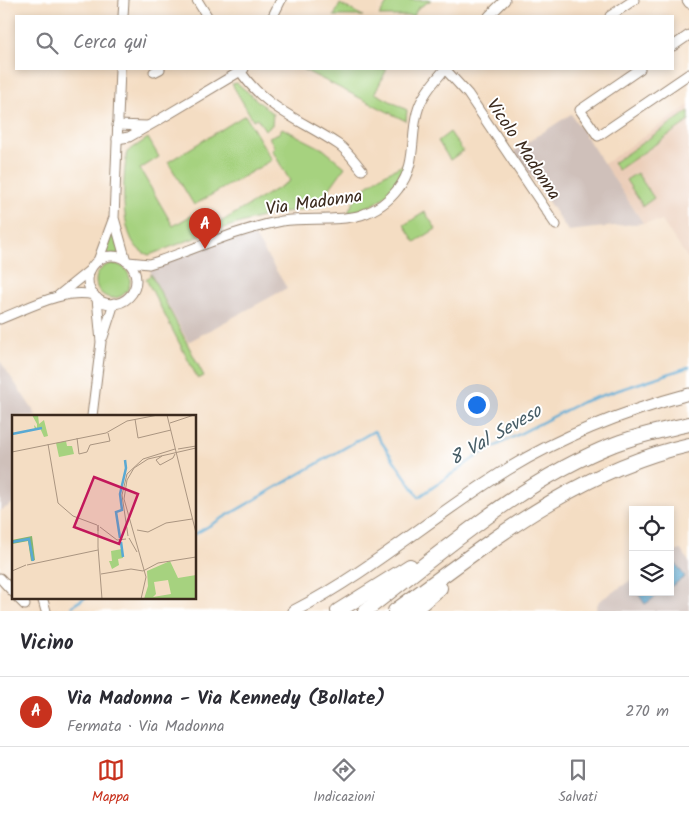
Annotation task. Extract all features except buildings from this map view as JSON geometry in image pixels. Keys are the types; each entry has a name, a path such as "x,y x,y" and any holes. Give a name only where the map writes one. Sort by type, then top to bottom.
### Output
{"highway":[{"path":"338,611 564,468 614,444 689,424"},
{"path":"394,611 537,509 588,480 649,455 689,445"},
{"path":"365,611 489,516"},
{"path":"413,611 503,534"}],"main road":[{"path":"294,611 355,574 488,482 528,457 604,421 689,394"}],"street":[{"path":"123,15 124,0"},
{"path":"197,0 206,15"},
{"path":"274,15 281,0"},
{"path":"490,15 505,0"},
{"path":"612,15 634,0"},
{"path":"674,45 689,35"},
{"path":"54,298 90,270 98,261 108,240 114,218 120,70"},
{"path":"117,139 129,137 241,70 245,79 268,103 340,146 362,170"},
{"name":"Via Madonna","path":"127,262 149,264 265,225 306,218 354,216 379,206 399,188 409,170 412,160 416,114 429,89 444,70"},
{"name":"Vicolo Madonna","path":"446,70 468,94 556,225"},
{"path":"639,70 580,110 598,136 689,74"},
{"path":"118,124 147,126"},
{"path":"0,319 54,298 75,294 96,297 104,302 114,303 129,296 135,282 134,271 127,262 114,218"},
{"path":"98,261 113,256 127,262"},
{"name":"Via Madonna","path":"135,282 145,270 159,261"},
{"path":"90,270 89,286 96,297 101,342"},
{"path":"92,415 101,342 114,303"},
{"path":"0,578 12,591"},
{"path":"19,598 25,605"},
{"path":"42,598 46,611"}],"shaded area":[{"path":"689,105 689,260 662,221 643,223 604,164"},
{"path":"571,114 643,223 568,231 514,151"},
{"path":"251,230 287,288 188,342 150,271 163,262"},
{"path":"0,361 36,415 12,415 12,504 0,511"},
{"path":"680,549 689,562 689,611 595,611 599,601 629,582 629,596 674,596 674,553"}],"green space":[{"path":"389,0 431,0 417,9 414,15 380,15"},
{"path":"340,4 361,15 334,15"},
{"path":"304,70 386,70 375,93 407,110 406,121"},
{"path":"237,83 273,114 272,125 265,130 257,118 253,120 232,84"},
{"path":"689,111 689,121 618,170 613,163"},
{"path":"245,115 272,160 194,205 168,162"},
{"path":"282,128 323,149 345,167 325,195 319,208 249,220 209,233 207,230 290,181 272,150 275,148 269,137 279,133"},
{"path":"450,132 463,151 450,160 438,141"},
{"path":"148,138 159,157 140,169 173,226 192,215 203,235 149,255 139,249 132,239 127,226 124,194 127,152"},
{"path":"406,164 397,182 384,197 359,211 348,213 358,196 372,182"},
{"path":"637,173 654,198 643,206 626,180"},
{"path":"425,212 436,229 415,242 404,225"},
{"path":"114,231 120,253 109,255 105,250"},
{"path":"113,264 120,265 125,269 129,274 129,288 125,293 120,297 113,298 106,297 101,293 97,288 96,281 97,274 101,269 106,265"},
{"path":"151,274 204,376 198,379 146,279"}],"water":[{"path":"674,561 685,577 674,584"},
{"path":"640,596 657,596 645,604"}],"waterway":[{"name":"8 Val Seveso","path":"196,533 374,431 419,497 480,454 582,402 689,367"},
{"name":"8 Val Seveso","path":"72,606 84,598"}],"place":[{"name":"Via Madonna - Via Kennedy (Bollate)","path":"205,249"}]}
